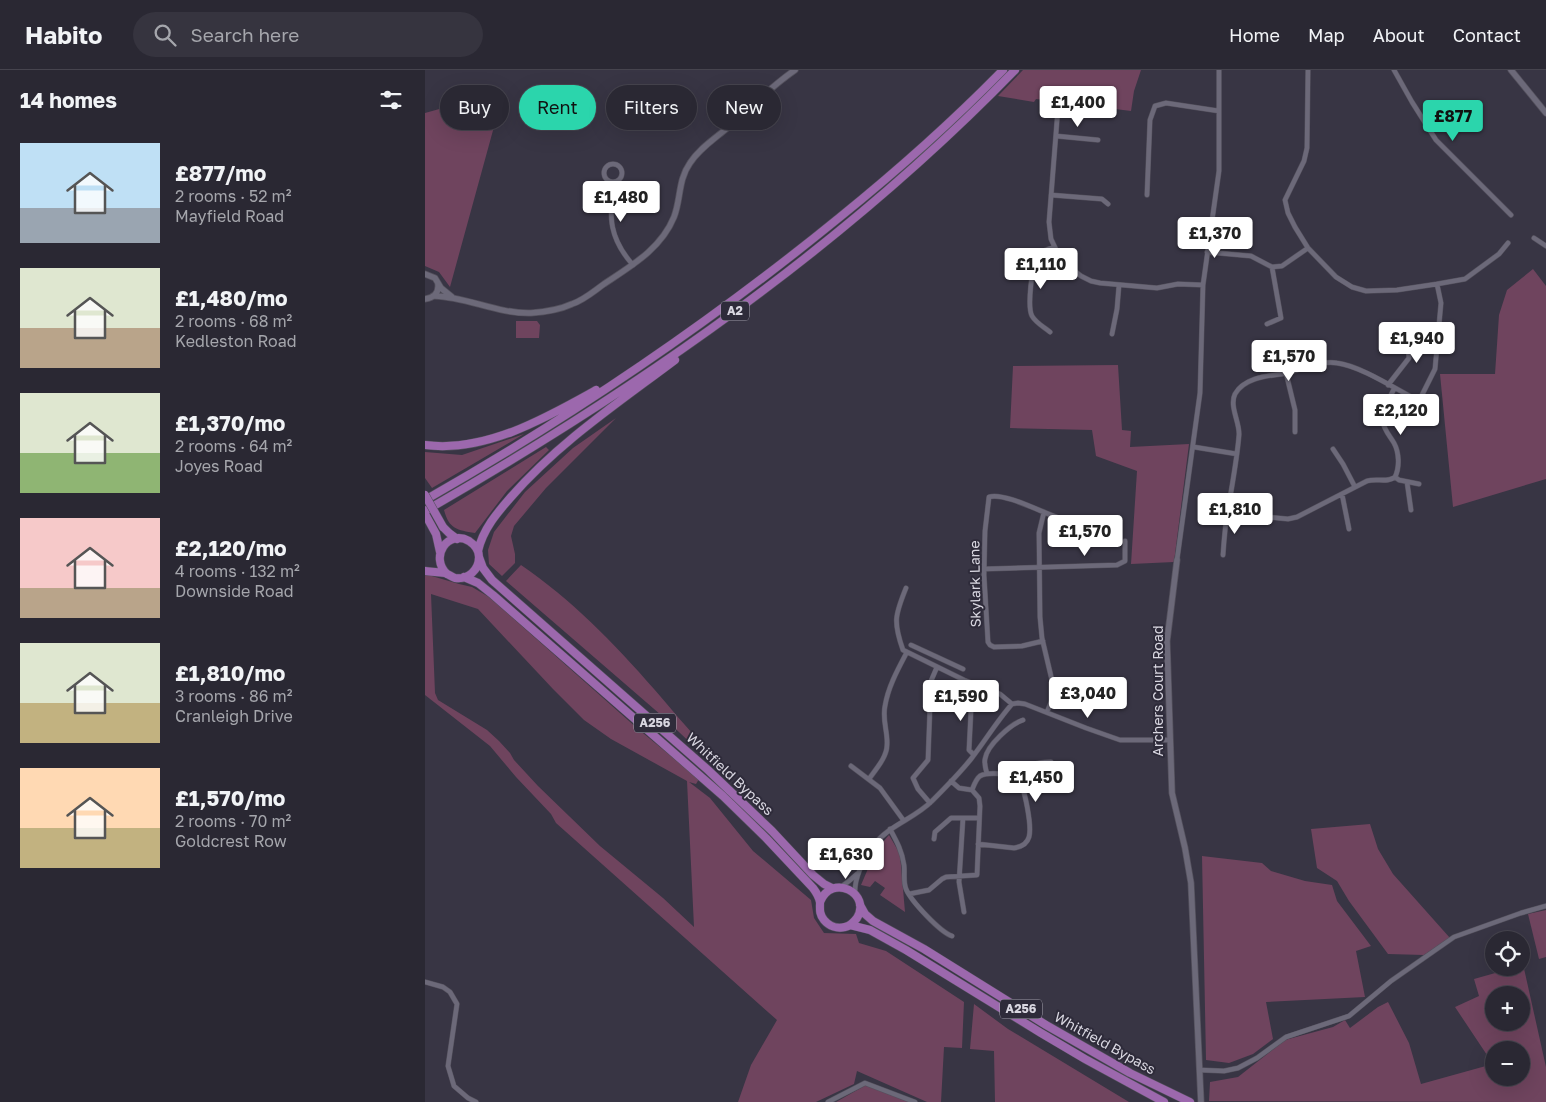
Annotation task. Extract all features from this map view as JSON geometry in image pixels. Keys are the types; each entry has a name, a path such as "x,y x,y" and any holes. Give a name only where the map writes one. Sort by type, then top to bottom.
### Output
{"highway":[{"name":"A2","path":"425,500 533,436 649,360 757,283 926,144 1003,70"},
{"name":"A2","path":"425,512 547,439 708,331 819,247 934,150 1015,70"},
{"path":"425,571 447,574 457,578 464,578 470,575 475,570 482,536 490,523 517,490 544,462 573,437 699,342 708,331"},
{"path":"425,445 465,444 517,430 555,414 649,360"},
{"path":"425,495 443,527 457,539"},
{"path":"425,512 438,540 440,564 447,574"},
{"path":"440,552 447,543 457,539 468,540 474,545 478,554"},
{"name":"Whitfield Bypass","path":"478,554 485,572 492,580 708,770 767,826 818,879 832,888"},
{"name":"Whitfield Bypass","path":"464,578 478,583 488,590 709,783 761,832 807,881 815,890 820,902"},
{"path":"841,887 849,889 855,894 860,905 858,916 850,925 839,928 829,925 821,917 819,910 820,902 824,894 832,888 841,887"},
{"name":"Whitfield Bypass","path":"860,905 865,914 873,921 932,954 1046,1025 1130,1073 1190,1102"},
{"name":"Whitfield Bypass","path":"850,925 870,930 906,950 1093,1064 1164,1102"}],"street":[{"path":"425,299 435,296 452,297 512,312 532,313 551,311 574,304 584,298 633,265 655,247 674,216 683,174 696,155 795,70"},
{"name":"Archers Court Road","path":"1201,1102 1191,883 1185,848 1171,793 1167,641 1200,393 1203,285 1219,171 1219,70"},
{"path":"1308,70 1308,105 1304,161 1285,200 1288,213 1295,228 1308,248 1336,276 1352,287 1366,291 1397,290 1465,279 1499,254 1508,243"},
{"path":"1394,70 1436,140 1511,215"},
{"path":"1511,70 1546,113"},
{"path":"1147,195 1150,120 1155,106 1166,103 1219,111"},
{"path":"1058,108 1050,231 1059,256 1081,276 1101,283 1157,288 1178,284 1203,285"},
{"path":"1056,136 1098,140"},
{"path":"612,182 610,210 612,227 620,248 633,265"},
{"path":"1051,196 1102,199 1109,204"},
{"path":"1534,238 1546,246"},
{"path":"1050,332 1033,317 1029,300 1037,258 1042,252 1054,246"},
{"path":"1207,252 1251,256 1272,267 1282,266 1308,248"},
{"path":"1267,324 1281,318 1272,267"},
{"path":"425,274 431,275 441,288 452,297"},
{"path":"435,296 438,284"},
{"path":"1223,555 1239,432 1234,407 1234,397 1236,394 1244,385 1259,377 1286,373 1313,365 1337,362 1359,370 1419,401 1435,369 1441,303 1437,284"},
{"path":"1112,334 1119,285"},
{"path":"1388,385 1409,358 1407,330"},
{"path":"1286,373 1295,410 1295,432"},
{"path":"1227,513 1288,519 1297,517 1373,479 1390,480 1395,477 1398,469 1398,453 1385,428 1383,415 1394,389"},
{"path":"1193,447 1237,454"},
{"path":"1333,449 1355,487"},
{"path":"1395,477 1399,480 1419,484"},
{"path":"1407,482 1411,510"},
{"path":"1342,494 1349,529"},
{"name":"Skylark Lane","path":"1043,641 1022,646 994,647 990,645 984,569 985,531 989,498 993,496 1006,498 1044,512"},
{"path":"1047,712 1054,695 1054,689 1043,641 1040,618 1039,533 1044,512 1071,520 1095,520"},
{"path":"984,569 1121,564 1126,557 1125,541"},
{"path":"869,779 886,751 885,706 905,651 896,628 897,615 906,588"},
{"path":"911,645 963,669"},
{"path":"905,651 1000,694 1012,704"},
{"path":"920,658 923,651"},
{"path":"951,673 954,665"},
{"path":"930,803 918,789 913,778 928,760 931,681 937,667"},
{"path":"974,755 969,750 972,691 975,684"},
{"path":"855,894 855,883 859,871 873,847 890,829 930,803 974,755 1012,704 1025,704 1120,740 1169,740"},
{"path":"987,774 985,758 988,751 1009,728 1023,720"},
{"path":"1018,779 1030,766 1036,763 1051,762"},
{"path":"851,766 880,788 904,821"},
{"path":"972,790 976,781 981,776 987,774 1012,776 1018,779 1025,794 1028,813 1030,832 1027,842 1020,847 978,844"},
{"path":"909,894 929,890 942,879 960,875 977,875 979,798 972,790 957,787 951,781"},
{"path":"934,839 935,832 953,817 979,818"},
{"path":"963,818 959,882 964,912"},
{"path":"890,829 900,846 906,890 919,908 946,934 952,936"},
{"path":"841,887 859,871"},
{"path":"1199,1070 1224,1071 1238,1068 1257,1058 1286,1037 1349,1016 1391,981 1455,937 1546,906"},
{"path":"425,982 443,987 450,992 457,1004 448,1066 454,1086 476,1102"},
{"path":"829,1102 865,1082 915,1102"}],"shaded area":[{"path":"1023,70 1141,70 1134,91 1131,111 1036,99 1034,102 998,96"},
{"path":"440,109 440,130 493,130 450,287 439,272 425,266 425,113"},
{"path":"1533,269 1546,286 1546,479 1453,507 1440,374 1495,374 1499,315 1507,290"},
{"path":"516,321 537,321 540,325 539,338 516,338"},
{"path":"1118,365 1122,430 1131,431 1130,447 1189,444 1174,562 1131,564 1137,471 1096,456 1092,430 1010,428 1013,366"},
{"path":"616,418 546,488 514,526 511,536 515,563 502,576 489,564 488,550 494,532 525,492 573,448"},
{"path":"524,434 432,488 425,478 425,452 462,455"},
{"path":"546,447 549,450 507,491 475,533 455,528 451,525 444,510"},
{"path":"521,565 557,592 591,622 705,746 699,751 661,715 506,581"},
{"path":"425,574 472,587 489,597 638,729 699,779 696,784 689,782 710,798 753,851 811,900 814,918 824,933 856,934 859,943 886,951 964,1002 962,1048 944,1047 941,1102 927,1102 857,1071 854,1084 816,1102 738,1102 751,1065 777,1020 556,823 551,814 490,746 425,695","holes":["431,594 478,609 584,720 611,739 687,781 694,927 663,898 600,846 538,786 510,753 487,730 438,700 435,693"]},
{"path":"1370,824 1378,849 1393,874 1450,938 1424,955 1388,954 1349,901 1337,881 1317,868 1311,829"},
{"path":"889,835 900,854 905,912 880,895 885,888 875,881 870,887 861,885 876,850"},
{"path":"1202,856 1262,863 1271,871 1305,881 1332,885 1337,901 1371,946 1356,951 1365,997 1266,1002 1273,1039 1253,1054 1229,1063 1206,1060"},
{"path":"1546,910 1546,957 1539,959 1528,914"},
{"path":"1485,976 1526,976 1528,986 1485,986 1485,1031 1530,1031 1530,995 1546,1067 1546,1102 1209,1101 1210,1082 1238,1077 1285,1040 1333,1027 1345,1020 1350,1028 1378,1007 1388,1002 1409,1043 1421,1084 1485,1066 1485,1086 1530,1086 1530,1041 1485,1041 1485,1052 1455,1007 1479,996 1474,979"},
{"path":"974,1004 1008,1029 1129,1102 995,1102 994,1051 970,1049"},
{"path":"866,1085 910,1102 836,1102"}]}
